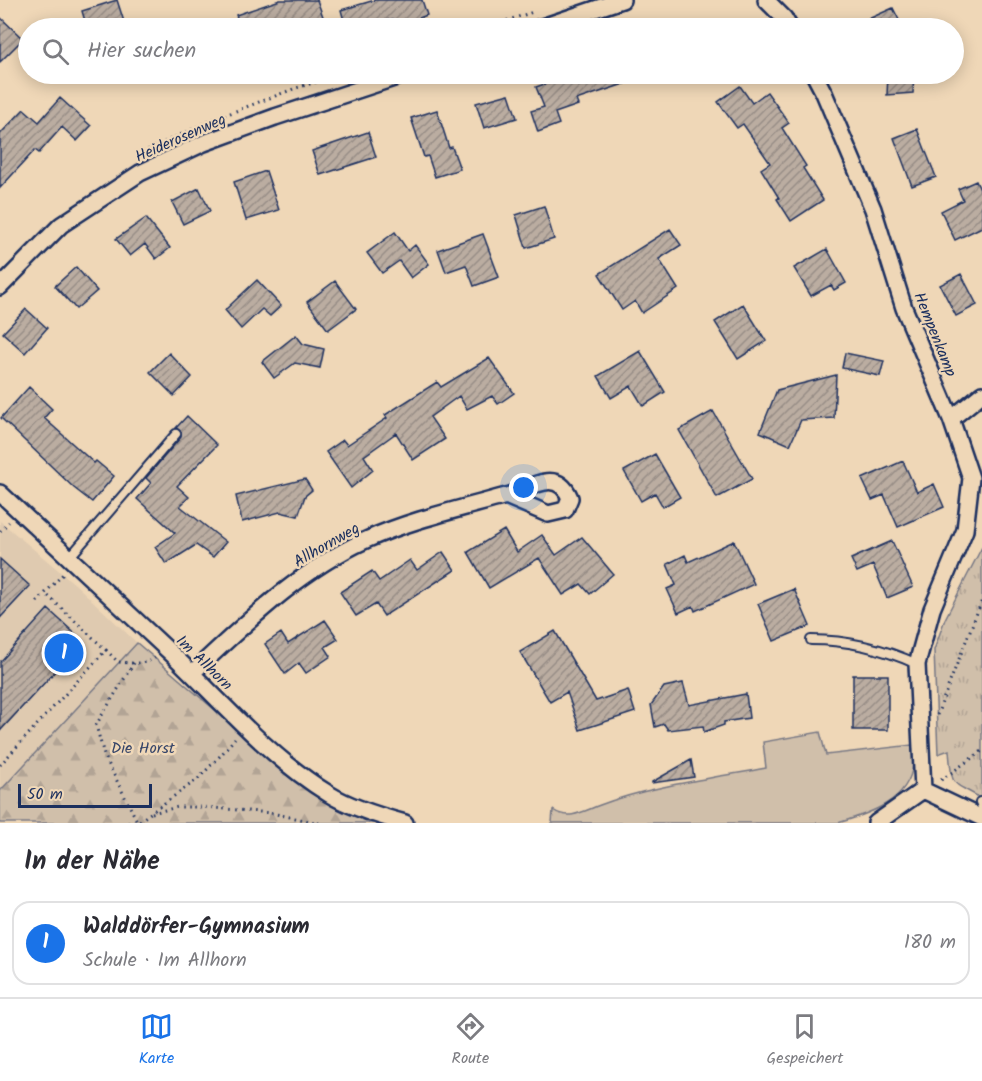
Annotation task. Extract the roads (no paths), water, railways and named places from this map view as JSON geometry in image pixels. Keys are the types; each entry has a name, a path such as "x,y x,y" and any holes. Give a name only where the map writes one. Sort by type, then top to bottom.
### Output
{"street":[{"path":"569,18 622,0"},
{"path":"766,0 784,18"},
{"name":"Heiderosenweg","path":"0,287 61,225 140,173 204,143 376,84"},
{"name":"Hempenkamp","path":"819,84 873,209 904,308 951,419 971,478 965,530 932,609 917,664 923,790"},
{"path":"951,419 982,394"},
{"name":"Im Allhorn","path":"0,493 192,673 244,725 294,769 330,795 389,819 405,823"},
{"name":"Allhornweg","path":"192,673 279,595 334,556 367,539 506,496"},
{"path":"876,823 923,790 982,818"}],"lane":[{"path":"69,558 176,434"},
{"path":"811,640 830,640 865,647 898,655 917,664"}],"place":[{"name":"Walddörfer-Gymnasium","path":"64,653"}],"park label":[{"name":"Die Horst","path":"143,747"}]}
